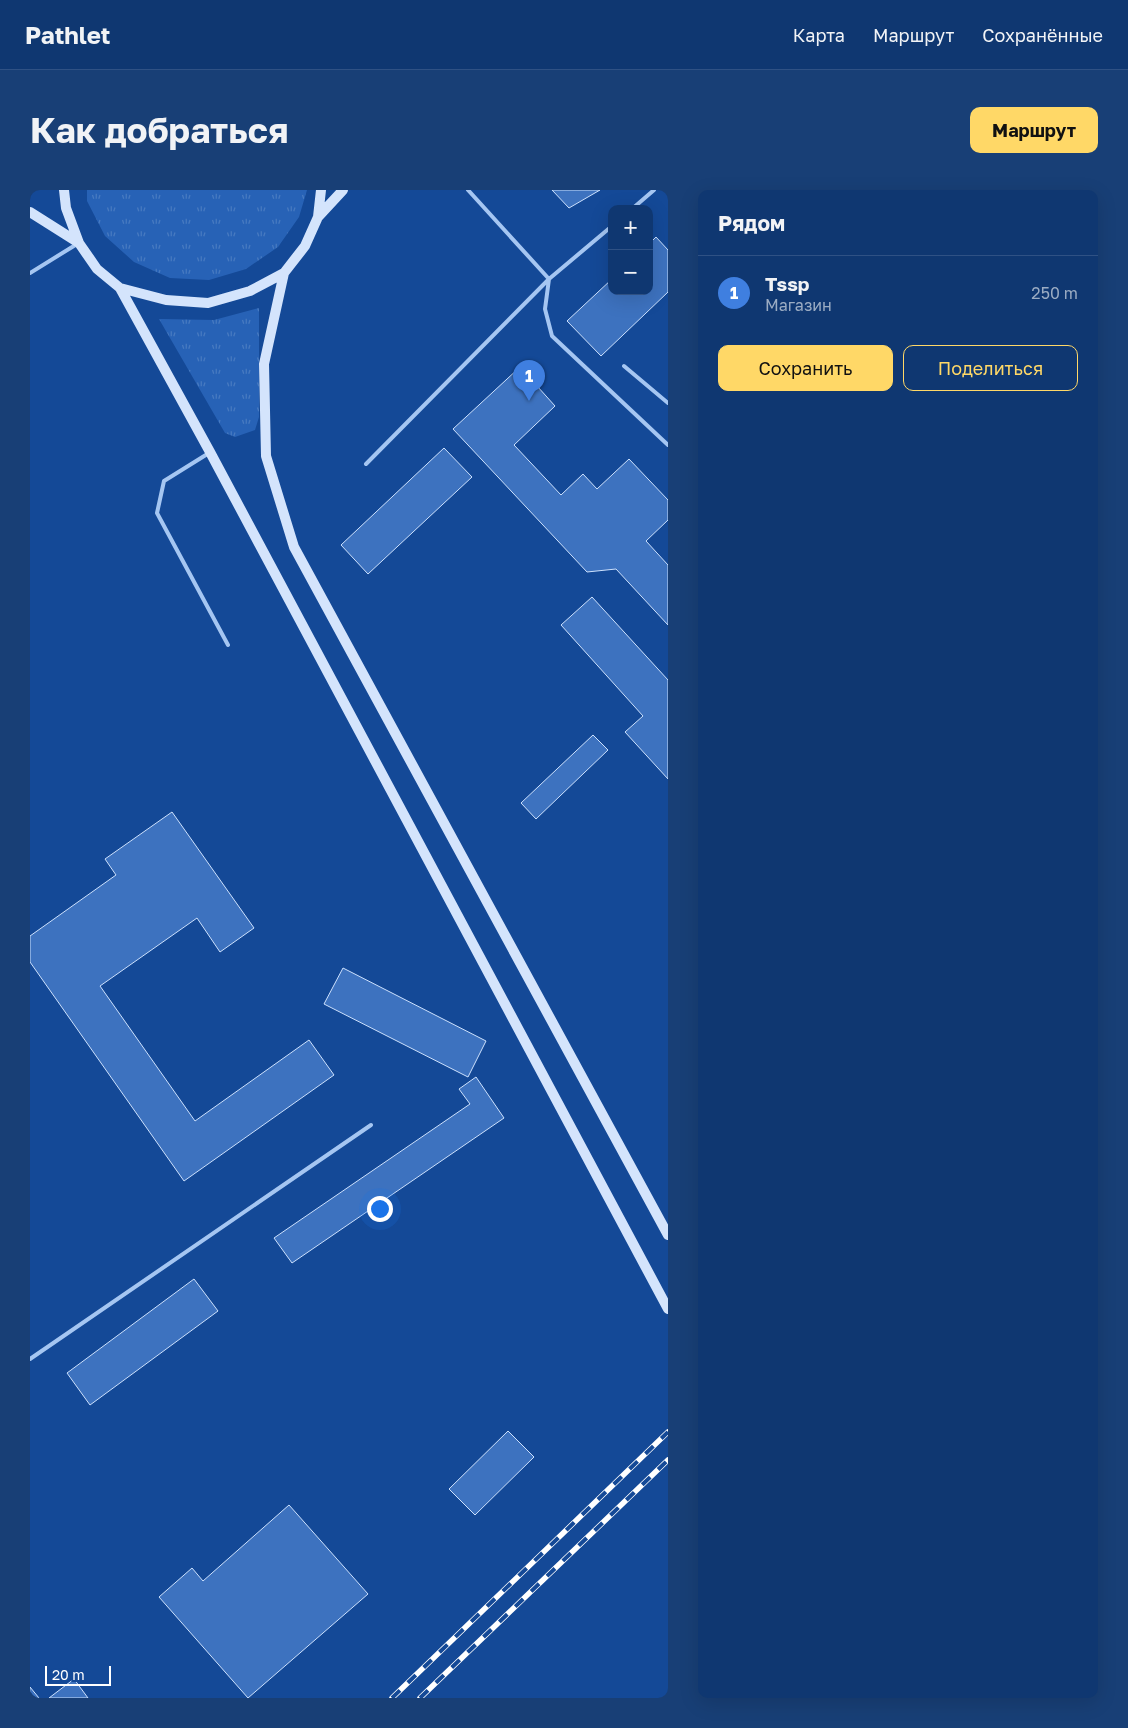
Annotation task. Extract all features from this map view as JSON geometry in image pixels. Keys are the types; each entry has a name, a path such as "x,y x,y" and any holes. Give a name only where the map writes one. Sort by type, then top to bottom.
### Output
{"main road":[{"path":"64,190 66,208 80,243 97,269 120,288 210,452 668,1309"},
{"path":"120,288 166,300 208,303 250,291 284,273 305,246 318,217 321,190"},
{"path":"318,217 343,190"},
{"path":"30,212 80,243"},
{"path":"284,273 264,364 266,456 294,547 668,1235"}],"lane":[{"path":"468,190 548,279 545,310 552,336 668,445"},
{"path":"637,205 654,190"},
{"path":"366,464 548,279 608,229"},
{"path":"30,273 80,243"},
{"path":"624,366 668,403"},
{"path":"210,452 164,481 157,513 228,645"},
{"path":"30,1359 371,1125"}],"green space":[{"path":"87,190 307,190 299,217 278,247 246,269 209,280 170,278 134,262 105,236 87,201"},
{"path":"259,308 259,417 255,430 235,437 225,433 159,319 214,320"}],"building":[{"path":"552,190 600,190 569,208"},
{"path":"656,237 668,250 668,292 601,356 567,321 608,283 608,295 653,295 653,240"},
{"path":"520,367 555,406 514,445 561,495 583,474 597,489 629,459 668,500 668,520 646,541 668,565 668,625 616,569 587,572 453,429"},
{"path":"444,448 472,477 368,574 341,545"},
{"path":"592,597 668,680 668,779 625,732 643,716 561,625"},
{"path":"593,735 608,750 536,819 521,803"},
{"path":"172,812 254,928 220,952 197,918 100,986 195,1121 309,1040 334,1075 184,1181 30,962 30,936 116,875 105,859"},
{"path":"343,968 486,1041 468,1077 324,1004"},
{"path":"476,1077 504,1118 292,1263 274,1238 470,1104 459,1089"},
{"path":"194,1279 218,1311 90,1405 67,1373"},
{"path":"508,1431 534,1457 475,1515 449,1489"},
{"path":"289,1505 368,1594 248,1698 159,1597 192,1568 203,1581"},
{"path":"74,1679 88,1698 49,1698"},
{"path":"30,1687 39,1698 30,1698"}],"railway":[{"path":"392,1698 668,1432"},
{"path":"420,1698 668,1460"}],"place":[{"name":"Tssp","path":"529,401"}]}
